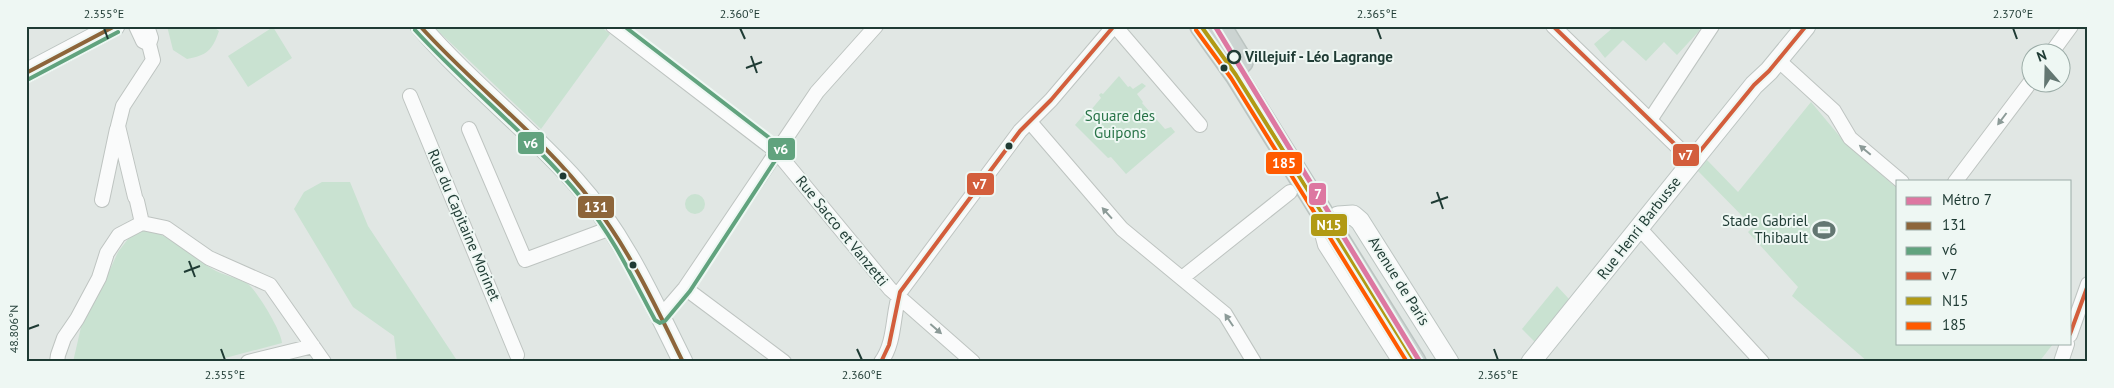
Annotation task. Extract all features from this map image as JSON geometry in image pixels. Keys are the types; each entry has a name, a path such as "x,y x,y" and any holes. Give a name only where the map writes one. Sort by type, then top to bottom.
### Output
{"main road":[{"path":"26,73 115,26"},
{"path":"420,26 441,50 576,182 611,228 632,262 683,362"},
{"name":"Avenue de Paris","path":"1201,26 1333,219 1426,362"},
{"name":"Avenue de Paris","path":"1220,26 1416,362"},
{"name":"Rue Henri Barbusse","path":"1531,362 1640,229 1754,85 1806,26"},
{"name":"Avenue de Paris","path":"1333,219 1353,215 1360,221 1449,362"}],"street":[{"path":"136,26 143,41 149,44"},
{"path":"102,200 123,106 153,60 147,26"},
{"path":"660,318 685,288 817,92 876,26"},
{"path":"881,362 890,347 893,317 900,292 1020,131 1115,26 1200,126"},
{"path":"1553,26 1692,161"},
{"path":"1650,120 1712,26"},
{"path":"2059,42 2071,26"},
{"name":"Rue Sacco et Vanzetti","path":"617,28 776,151 898,298 973,362"},
{"path":"1778,60 1834,111 1850,138 1900,180"},
{"path":"1957,180 2023,92"},
{"name":"Rue du Capitaine Morinet","path":"410,96 517,355"},
{"path":"1030,122 1122,229 1225,314 1254,362"},
{"path":"118,126 142,223"},
{"path":"469,129 525,260 611,228"},
{"path":"1182,278 1290,192"},
{"path":"1333,219 1321,230 1325,245 1400,362"},
{"path":"57,362 64,338 77,319 99,278 107,253 118,235 142,223 166,228 209,258 270,286 324,362"},
{"path":"1640,229 1762,362"},
{"path":"2073,317 2088,284"},
{"path":"685,288 784,362"},
{"path":"248,362 313,346"},
{"path":"2061,362 2066,346"}],"green space":[{"path":"167,26 212,26 219,31 208,51 187,59 173,50"},
{"path":"433,26 600,26 610,34 541,129"},
{"path":"1615,26 1695,26 1700,30 1677,55 1664,42 1646,61 1623,40 1605,58 1594,44"},
{"path":"273,27 292,58 248,87 228,56"},
{"name":"Square des Guipons","path":"1119,76 1128,87 1130,86 1133,89 1142,83 1146,86 1137,94 1142,103 1165,129 1171,127 1175,132 1126,174 1111,157 1108,158 1075,125 1085,111 1087,109 1090,111 1101,98 1099,95 1103,94"},
{"name":"Stade Gabriel Thibault","path":"1811,102 1847,145 1896,187 1896,346 2051,346 2039,362 1868,362 1792,296 1798,287 1748,232 1753,227 1698,171 1707,160 1738,192"},
{"path":"322,182 350,182 368,226 458,362 397,362 394,336 353,307 294,209 304,192"},
{"path":"695,194 702,197 705,204 702,211 695,214 688,211 685,204 688,197"},
{"path":"145,228 172,241 216,271 248,284 268,312 278,330 282,343 210,362 73,362 87,301 101,289 118,252 131,235"},
{"path":"1557,286 1569,299 1535,342 1522,329"}],"metro line":[{"name":"7","path":"1215,26 1420,362"}],"transit line":[{"name":"131","path":"26,73 115,26"},
{"name":"131","path":"420,26 553,156 593,203 631,260 683,362"},
{"name":"v6","path":"415,30 564,177 604,228 655,320 660,323 665,321 690,291 782,150 780,146 624,26"},
{"name":"v7","path":"881,362 889,345 900,292 1020,131 1051,100 1114,26"},
{"name":"N15","path":"1201,26 1236,75 1415,362"},
{"name":"v7","path":"1553,26 1692,161 1754,85 1769,71 1806,26"},
{"name":"185","path":"1196,30 1231,78 1407,362"},
{"name":"v6","path":"29,79 118,32"},
{"name":"v7","path":"2072,329 2088,285"}],"place":[{"name":"Villejuif - Léo Lagrange","path":"1234,57"},
{"name":"Stade Gabriel Thibault","path":"1824,230"}]}
